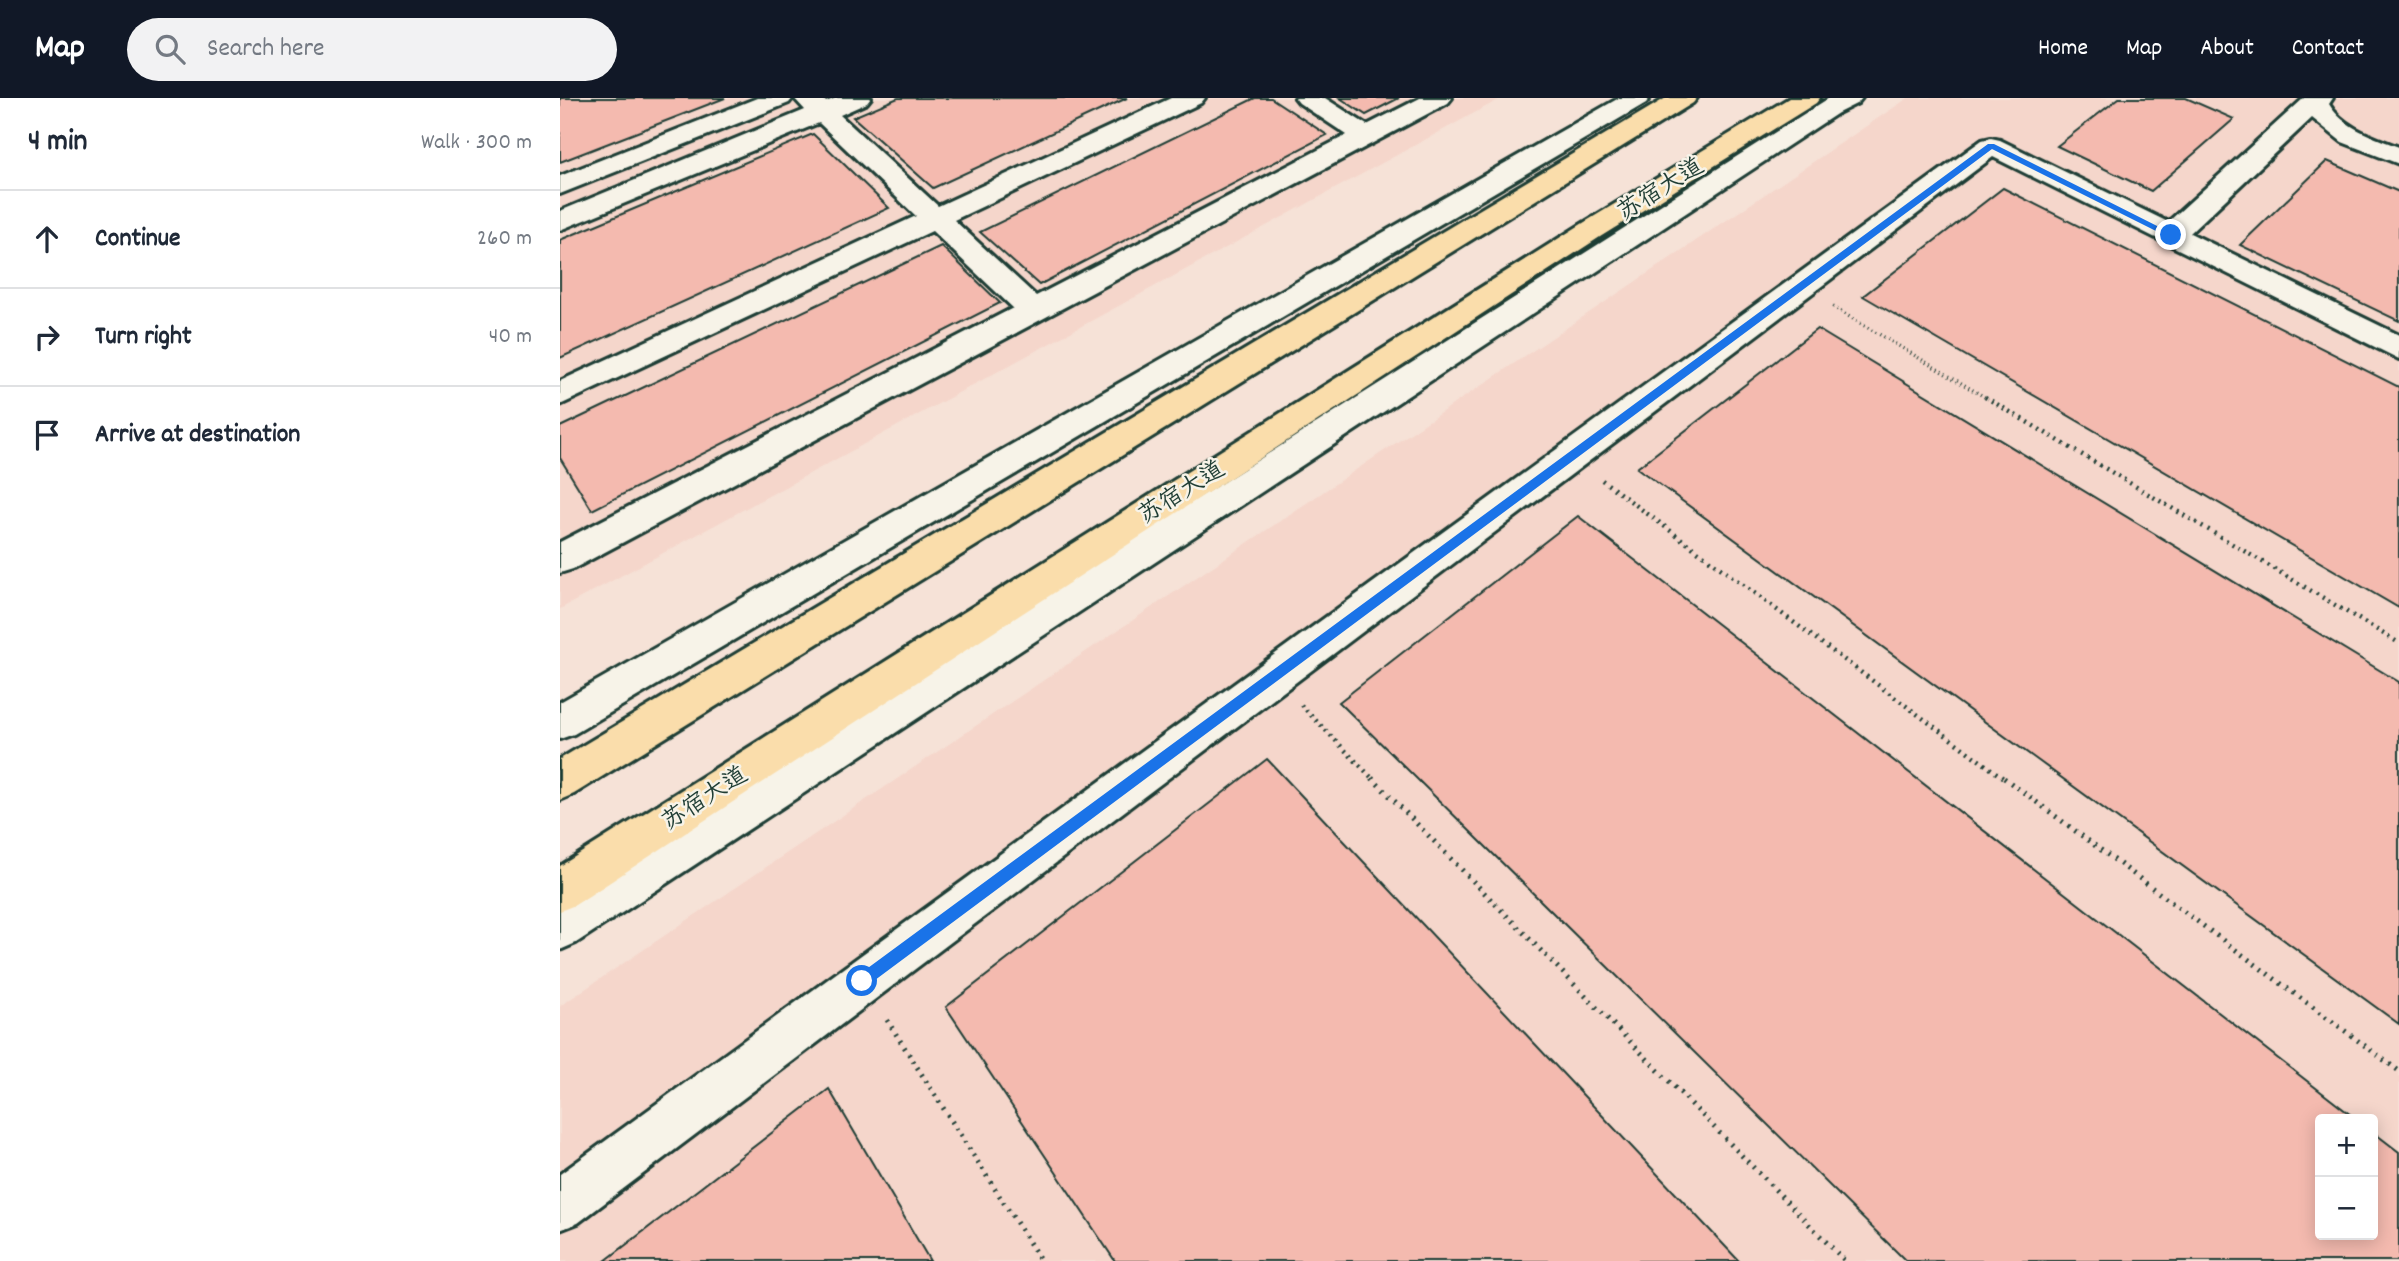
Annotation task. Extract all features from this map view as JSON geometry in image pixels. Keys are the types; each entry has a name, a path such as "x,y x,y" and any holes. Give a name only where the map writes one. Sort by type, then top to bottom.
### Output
{"main road":[{"path":"560,780 1684,98"},
{"name":"苏宿大道","path":"560,890 1590,231 1807,98"}],"lane":[{"path":"560,186 780,98"},
{"path":"560,221 815,105 858,98"},
{"path":"560,394 1192,98"},
{"path":"1308,98 1366,136"},
{"path":"560,559 1439,98"},
{"path":"560,722 1637,98"},
{"path":"560,928 1817,116 1849,98"},
{"path":"2318,100 2321,116 2342,132 2399,156"},
{"path":"2171,235 2318,100"},
{"path":"815,105 1034,311"},
{"path":"560,1205 1991,146 2399,348"}],"path":[{"path":"1799,287 2399,643"},
{"path":"1570,457 2399,1071"},
{"path":"1274,676 1845,1261"},
{"path":"862,981 1041,1261"}],"shaded area":[{"path":"560,98 1502,98 560,609"},
{"path":"1908,98 2399,98 2399,1261 560,1261 560,1006"}],"building":[{"path":"560,98 725,98 560,162"},
{"path":"898,98 1127,98 933,188 853,117"},
{"path":"1255,98 1271,98 1327,135 1039,285 980,232"},
{"path":"1340,98 1399,98 1366,115"},
{"path":"2119,98 2186,98 2234,119 2151,191 2057,146"},
{"path":"813,134 889,208 560,358 560,240"},
{"path":"2327,161 2399,192 2399,321 2240,245"},
{"path":"2003,188 2399,387 2399,608 1863,296"},
{"path":"941,246 1000,303 592,510 560,458 560,427"},
{"path":"1817,329 2399,682 2399,1024 1637,468"},
{"path":"1578,516 2350,1114 2315,1114 2315,1240 2378,1240 2378,1136 2399,1152 2399,1261 1906,1261 1339,702"},
{"path":"1267,759 1739,1261 1115,1261 946,1007"},
{"path":"829,1089 930,1261 605,1261"}],"route":[{"path":"862,981 1991,146 2171,235"}]}
